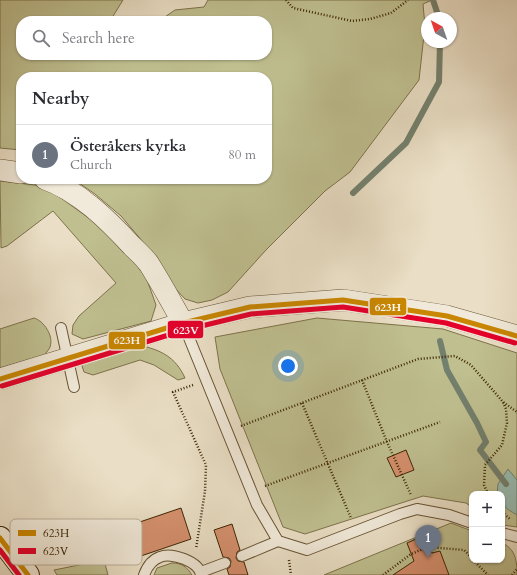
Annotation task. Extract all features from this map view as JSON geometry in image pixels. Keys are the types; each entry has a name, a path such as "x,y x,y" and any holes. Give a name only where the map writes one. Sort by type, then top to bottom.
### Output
{"street":[{"path":"0,170 16,172"},
{"path":"57,184 76,195 99,213 148,262 183,323"},
{"path":"0,379 183,323 250,307 343,300 447,316 517,336"},
{"path":"0,538 10,551"},
{"path":"20,565 28,575"}],"lane":[{"path":"183,323 257,505 278,541"},
{"path":"61,328 74,387"},
{"path":"242,556 278,541 306,550 400,514 417,509 449,515 469,522"},
{"path":"505,534 517,537"},
{"path":"144,575 148,565 160,556 178,556 193,562 201,573 225,563"}],"path":[{"path":"286,0 293,8 352,21 370,19 391,13 408,0"},
{"path":"227,431 418,359 455,356 471,365 503,402 517,412"},
{"path":"193,562 205,491 206,465 173,392 206,380"},
{"path":"362,380 387,442 417,509"},
{"path":"487,491 484,485 485,466 502,445 507,423 506,409 503,402"},
{"path":"302,403 356,531"},
{"path":"252,491 440,422"},
{"path":"383,575 411,554 428,547 464,550 469,555"},
{"path":"477,563 488,575"},
{"path":"512,575 517,569"}],"green space":[{"path":"0,0 123,0 113,16 16,16 16,60 272,60 272,16 166,16 175,10 204,7 208,0 432,0 423,4 424,12 421,12 421,48 423,48 419,80 350,172 325,191 266,250 228,292 212,300 198,303 185,299 174,287 163,268 143,242 121,216 95,194 80,184 272,184 272,72 16,72 16,150 0,148"},
{"path":"0,181 44,186 100,226 146,277 156,305 151,321 83,339 72,334 73,325 79,316 116,283 53,211 7,246 1,248"},
{"path":"34,318 45,326 51,338 50,347 45,355 0,368 0,329"},
{"path":"317,318 443,329 517,353 517,527 505,525 505,491 469,491 469,505 466,503 423,496 305,534 283,527 220,369 215,337"},
{"path":"139,345 154,349 172,359 177,364 185,378 178,380 154,365 140,360 93,375 84,372 82,366 83,360"},
{"path":"451,523 469,530 469,563 505,563 505,545 513,552 517,565 517,575 324,575"},
{"path":"172,563 184,566 192,575 154,575 157,568"},
{"path":"79,565 105,565 108,575 57,575 54,570"}],"water":[{"path":"508,469 517,480 517,515 505,507 505,491 497,491 498,484"}],"building":[{"path":"406,450 414,470 396,477 387,458"},
{"path":"181,508 191,539 142,556 142,521"},
{"path":"232,524 240,550 237,552 236,558 238,561 244,562 248,575 229,575 227,569 230,567 231,561 229,558 223,557 214,530"},
{"path":"423,536 432,553 440,551 449,575 393,575 414,561 407,543"}],"waterway":[{"path":"433,0 437,12"},
{"path":"353,193 406,143 439,82 440,48"},
{"path":"440,341 447,370 486,442 480,450 506,484"}],"transit line":[{"name":"623H","path":"0,379 183,323 250,307 343,300 447,316 517,336"},
{"name":"623V","path":"2,386 185,330 251,314 343,307 446,323 515,343"},
{"name":"623H","path":"0,538 10,551"},
{"name":"623V","path":"0,550 10,563"},
{"name":"623V","path":"11,565 19,575"},
{"name":"623H","path":"20,565 28,575"}],"place":[{"name":"Österåkers kyrka","path":"428,558"}]}
